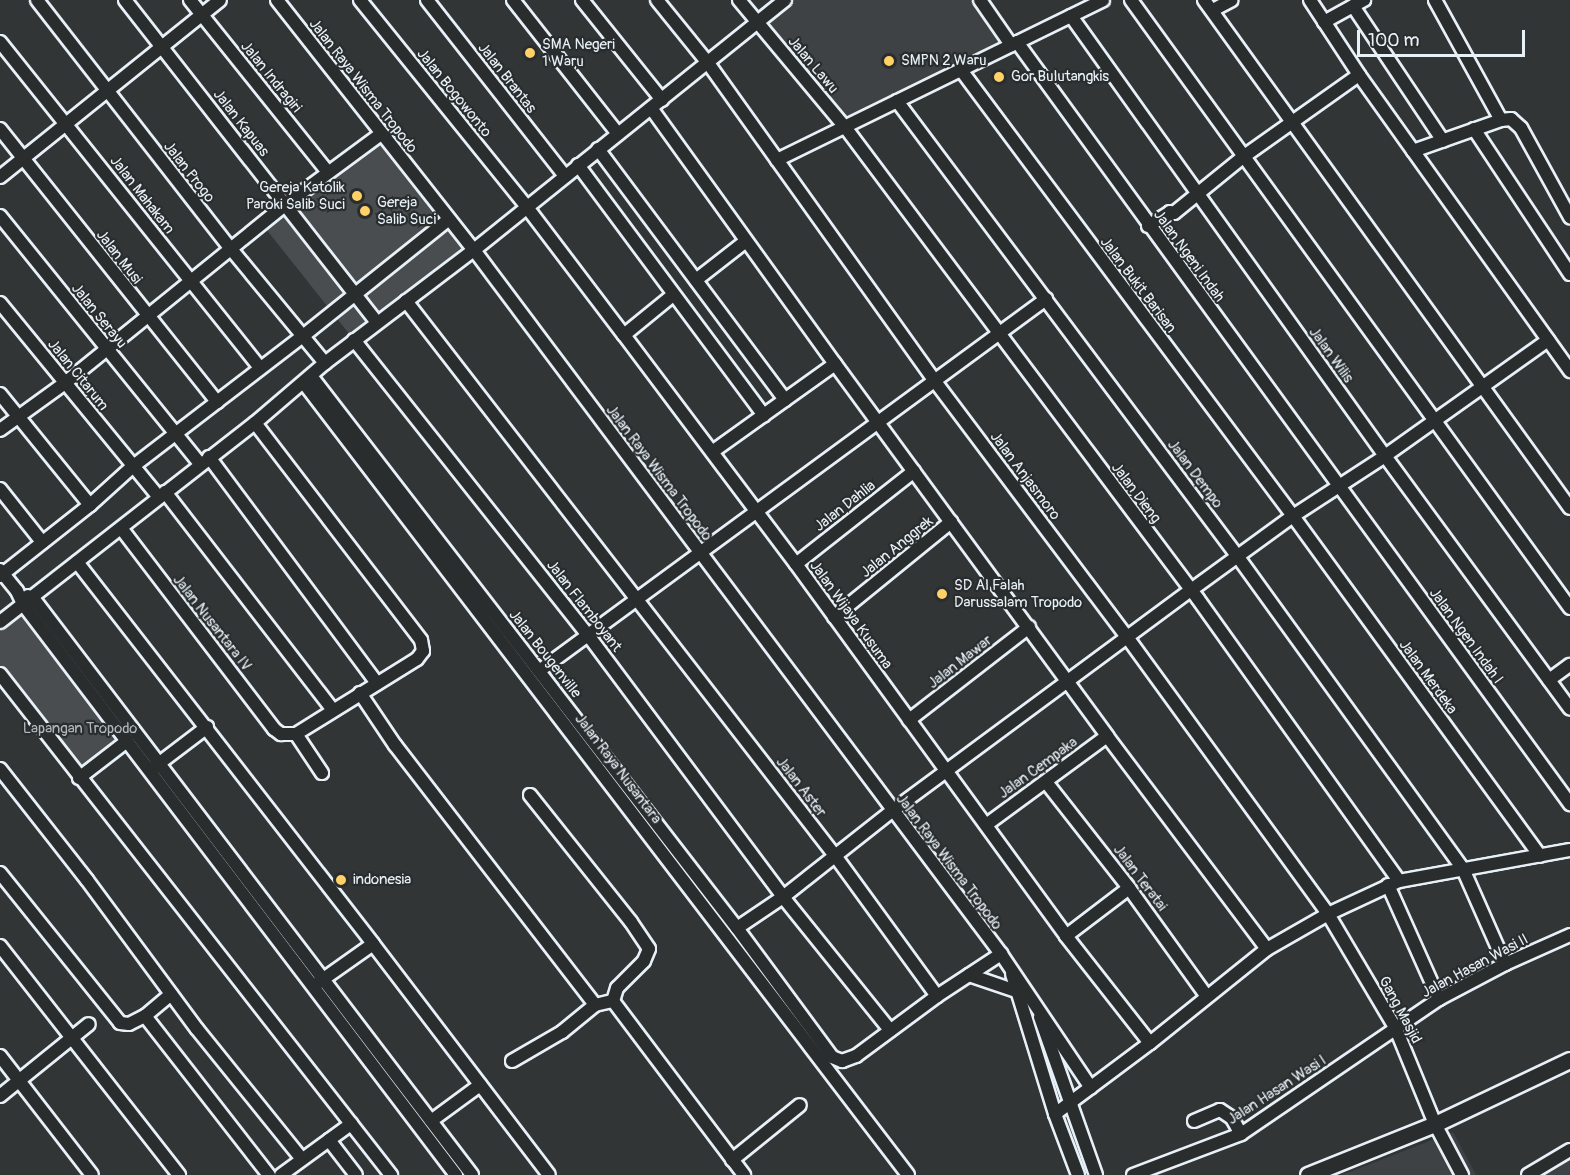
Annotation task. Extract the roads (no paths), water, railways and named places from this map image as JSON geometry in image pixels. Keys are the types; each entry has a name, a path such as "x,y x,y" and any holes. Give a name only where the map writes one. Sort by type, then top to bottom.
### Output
{"main road":[{"path":"1308,1175 1435,1124 1570,1060"}],"street":[{"name":"Jalan Progo","path":"37,0 231,249 323,361"},
{"name":"Jalan Kapuas","path":"125,0 377,322"},
{"name":"Jalan Indragiri","path":"190,0 328,172"},
{"path":"0,177 220,0"},
{"name":"Jalan Raya Wisma Tropodo","path":"277,0 474,250 1034,999"},
{"name":"Jalan Bogowonto","path":"360,0 526,206"},
{"name":"Jalan Brantas","path":"427,0 564,176"},
{"path":"513,0 618,134"},
{"path":"582,0 662,100"},
{"name":"Jalan Anjasmoro","path":"657,0 708,63 934,380 1127,637 1325,910"},
{"name":"Jalan Lawu","path":"739,0 845,127"},
{"path":"0,622 310,380 323,361 474,250 785,0"},
{"name":"Jalan Ngeni Indah","path":"980,0 1338,486"},
{"path":"777,160 1103,0"},
{"path":"1131,0 1570,608"},
{"path":"1204,0 1570,508"},
{"path":"1213,10 1232,0"},
{"path":"1310,0 1359,75 1570,371"},
{"path":"1435,0 1501,120"},
{"path":"1324,22 1358,3 1443,141"},
{"name":"Jalan Wilis","path":"1071,16 1385,456 1570,709"},
{"name":"Jalan Mahakam","path":"0,42 260,368"},
{"name":"Jalan Bukit Barisan","path":"961,70 1293,516"},
{"path":"1148,226 1170,212 1174,213 1243,157 1359,75"},
{"name":"Jalan Dempo","path":"897,101 1238,557 1463,869 1504,964"},
{"path":"651,108 877,422 1070,682 1107,736 1267,949"},
{"path":"1413,151 1501,120 1511,119 1521,128 1570,217"},
{"name":"Jalan Dieng","path":"845,127 997,334 1191,590 1394,883 1439,999"},
{"name":"Jalan Musi","path":"0,129 146,316 217,402"},
{"path":"1474,129 1570,274"},
{"path":"0,430 65,383 105,348 286,204 381,134"},
{"path":"598,149 785,400"},
{"path":"578,165 764,415"},
{"name":"Jalan Wijaya Kusuma","path":"526,206 796,564 1066,936 1150,1043"},
{"name":"Jalan Serayu","path":"0,216 176,434 205,461 376,684"},
{"path":"449,219 303,336 132,467 90,505 1,573 28,601 318,982 472,1175"},
{"path":"696,280 746,241"},
{"path":"624,334 673,295"},
{"path":"539,671 1046,298"},
{"name":"Jalan Aster","path":"406,301 836,857 937,996"},
{"name":"Jalan Citarum","path":"0,303 132,467 162,495 333,710"},
{"name":"Jalan Flamboyant","path":"354,340 588,635 783,897 890,1030"},
{"path":"737,928 783,897 892,811 1293,516 1385,456 1548,340"},
{"path":"712,452 835,364"},
{"name":"Jalan Bougenville","path":"310,380 737,928 823,1048 839,1060 849,1060 890,1030"},
{"name":"Jalan Raya Nusantara","path":"310,380 908,1175"},
{"path":"0,394 90,505"},
{"path":"255,423 423,644 422,654 417,659 296,734 322,773"},
{"name":"Jalan Dahlia","path":"796,564 914,471"},
{"name":"Jalan Ngen Indah I","path":"1338,486 1570,804"},
{"path":"0,489 42,542"},
{"name":"Jalan Merdeka","path":"1293,516 1540,856"},
{"name":"Jalan Anggrek","path":"834,617 951,522"},
{"name":"Jalan Nusantara IV","path":"121,528 267,720 281,734 296,734"},
{"path":"77,562 207,727 549,1175"},
{"path":"28,601 127,741 154,768"},
{"name":"Jalan Mawar","path":"909,720 1029,627"},
{"path":"1549,680 1570,665"},
{"path":"0,674 391,1175"},
{"path":"360,693 395,745 595,1005"},
{"path":"154,768 207,727"},
{"name":"Jalan Cempaka","path":"986,825 1107,736"},
{"path":"79,778 127,741"},
{"path":"0,769 171,994 302,1159"},
{"name":"Jalan Teratai","path":"1047,782 1129,888 1206,995"},
{"path":"530,795 631,921 649,950 644,961 617,988 613,1001"},
{"path":"1056,1114 1150,1043 1206,995 1267,949 1325,910 1394,883 1570,850"},
{"path":"0,873 120,1023 129,1024 145,1016 171,994"},
{"path":"1066,936 1129,888"},
{"name":"Gang Masjid","path":"1325,910 1396,1029 1435,1124 1462,1175"},
{"name":"Jalan Hasan Wasi II","path":"1396,1029 1439,999 1504,964 1570,935"},
{"path":"318,982 373,944"},
{"path":"0,946 179,1175"},
{"path":"890,1030 1001,954"},
{"path":"1010,967 1056,1114 1078,1175"},
{"path":"969,975 1016,991"},
{"path":"318,982 456,1175"},
{"path":"1034,999 1091,1088"},
{"path":"1034,999 1096,1175"},
{"path":"512,1061 562,1032 595,1005 607,1000 613,1001 744,1175"},
{"path":"145,1016 269,1175"},
{"path":"0,1096 89,1024"},
{"name":"Jalan Hasan Wasi I","path":"1133,1175 1241,1134 1396,1029"},
{"path":"0,1056 92,1175"},
{"path":"431,1122 480,1085"},
{"path":"732,1160 800,1105"},
{"path":"1194,1121 1220,1110 1232,1118 1241,1134"},
{"path":"281,1175 351,1124"},
{"path":"329,1140 356,1175"},
{"path":"1528,1175 1570,1150"}],"place":[{"name":"SMA Negeri 1 Waru","path":"530,53"},
{"name":"SMPN 2 Waru","path":"889,61"},
{"name":"Gor Bulutangkis","path":"999,77"},
{"name":"Gereja Katolik Paroki Salib Suci","path":"357,196"},
{"name":"Gereja Salib Suci","path":"365,211"},
{"name":"SD Al Falah Darussalam Tropodo","path":"942,594"},
{"name":"indonesia","path":"341,880"}],"park label":[{"name":"Lapangan Tropodo","path":"80,729"}]}
